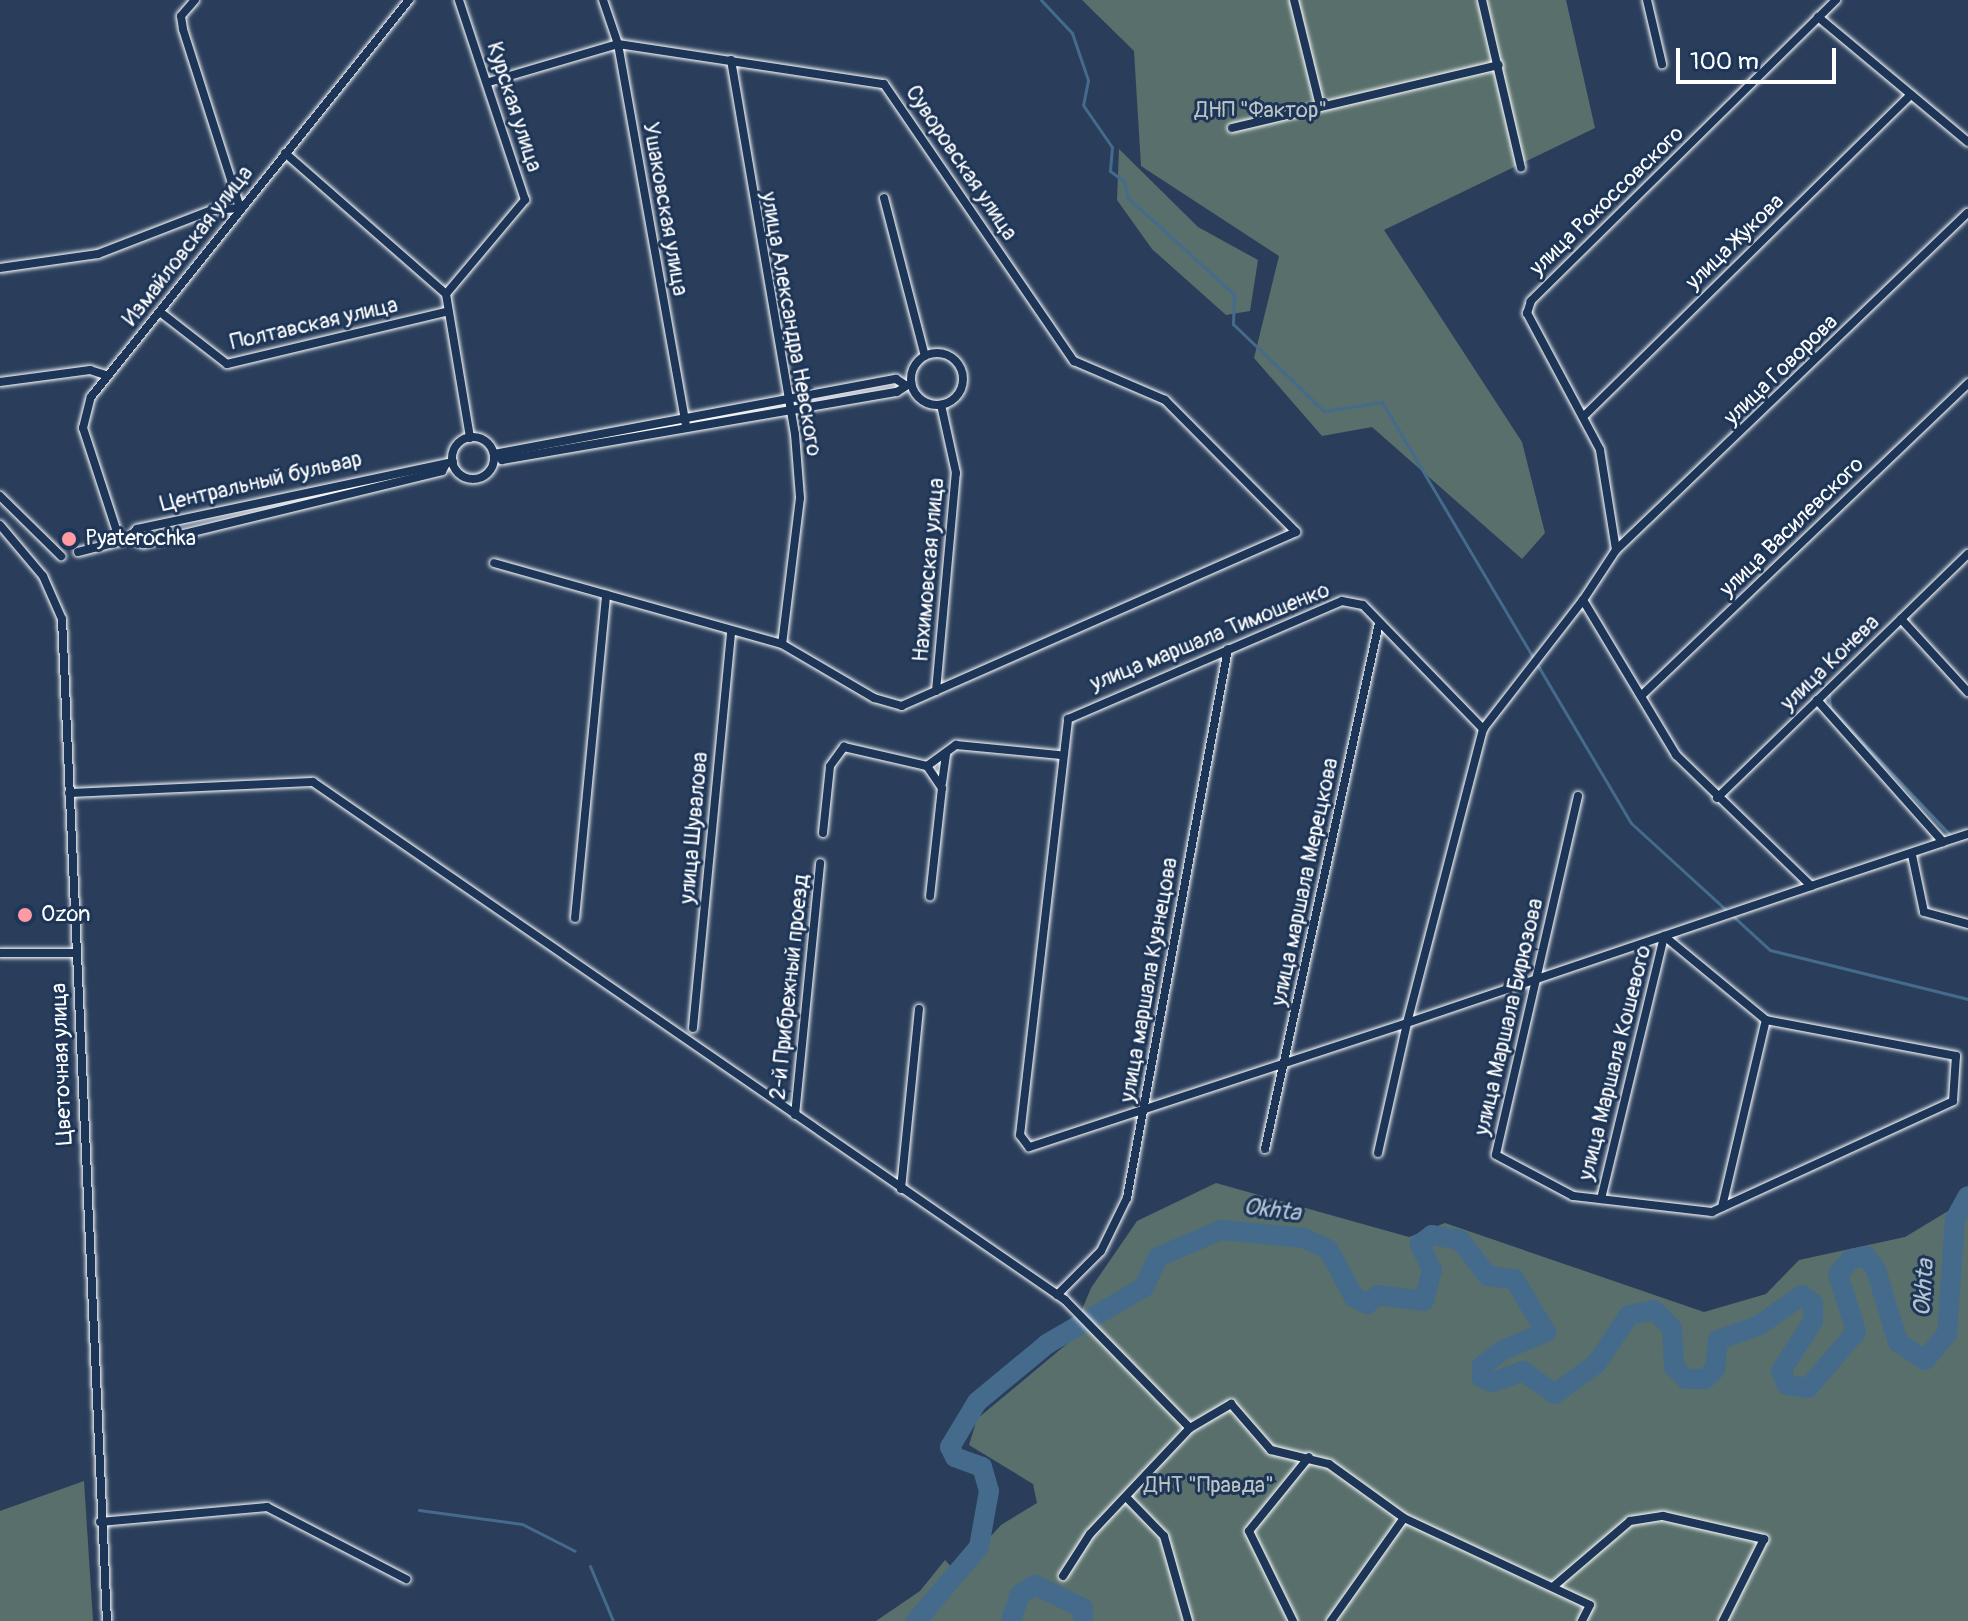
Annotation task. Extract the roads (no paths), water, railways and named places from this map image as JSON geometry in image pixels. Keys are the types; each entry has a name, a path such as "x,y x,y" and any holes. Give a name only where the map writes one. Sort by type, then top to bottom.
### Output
{"street":[{"path":"0,268 98,254 212,210 240,208 183,29 181,16 195,0"},
{"name":"Измайловская улица","path":"125,540 83,428 83,412 240,208 409,0"},
{"name":"Курская улица","path":"446,294 525,200 489,82 459,0"},
{"name":"Ушаковская улица","path":"603,0 618,44 686,427"},
{"path":"1294,0 1320,106"},
{"path":"1482,0 1521,168"},
{"path":"1647,0 1662,64"},
{"name":"улица Рокоссовского","path":"1616,550 1600,450 1585,415 1531,323 1531,301 1836,0"},
{"path":"1818,17 1968,142"},
{"name":"Суворовская улица","path":"489,82 618,44 884,84 1074,361 1165,400 1296,532 936,691"},
{"name":"улица Александра Невского","path":"731,60 789,409 800,498 782,644"},
{"path":"1232,128 1499,65"},
{"name":"улица Жукова","path":"1585,415 1911,95"},
{"path":"285,153 446,294 445,312 470,438"},
{"path":"496,454 489,472 473,479 449,463 456,446 470,438 485,441 502,460 897,392 907,384 925,356 884,198"},
{"name":"улица Говорова","path":"1616,550 1968,213"},
{"name":"Полтавская улица","path":"160,312 227,364 445,312"},
{"path":"496,454 684,416 896,379 907,384 921,400 941,405 953,399 962,374 948,356 925,356"},
{"path":"0,382 90,370 108,376"},
{"name":"улица Василевского","path":"1641,696 1968,383"},
{"name":"Нахимовская улица","path":"936,691 956,473 941,405"},
{"name":"Центральный бульвар","path":"125,540 143,544 442,471 449,463"},
{"name":"Центральный бульвар","path":"125,540 137,529 449,463"},
{"path":"0,496 61,556"},
{"name":"Цветочная улица","path":"0,525 43,576 62,619 100,1522 107,1621"},
{"path":"78,552 125,540"},
{"path":"1378,1153 1407,1023 1483,729 1583,600 1616,550"},
{"name":"улица Конева","path":"1717,798 1968,554"},
{"path":"494,563 782,644 874,698 902,706 936,691"},
{"path":"575,918 606,594"},
{"path":"1583,600 1676,755 1811,886 1968,834"},
{"name":"улица маршала Тимошенко","path":"1483,729 1363,605 1342,601 1076,712 1059,755 1020,1135 1029,1147 1811,886"},
{"path":"1901,619 1968,692"},
{"name":"улица маршала Мерецкова","path":"1265,1149 1379,623"},
{"name":"улица Шувалова","path":"693,1028 731,631"},
{"name":"улица маршала Кузнецова","path":"1061,1297 1101,1251 1127,1198 1228,649"},
{"path":"1817,700 1943,842"},
{"path":"927,766 956,745 1059,755"},
{"path":"823,833 835,754 852,747 927,766 942,788"},
{"path":"930,896 946,752"},
{"path":"69,793 313,782 1061,1297 1117,1348 1190,1428"},
{"name":"улица Маршала Бирюзова","path":"1578,796 1496,1155 1573,1196 1722,1207"},
{"path":"1912,855 1924,912 1968,924"},
{"name":"2-й Прибрежный проезд","path":"795,1115 820,863"},
{"path":"1664,936 1766,1020 1956,1056 1953,1101 1722,1207"},
{"name":"улица Маршала Кошевого","path":"1601,1199 1664,936"},
{"path":"0,953 76,953"},
{"path":"901,1189 919,1009"},
{"path":"1722,1207 1766,1020"},
{"path":"1063,1576 1090,1534 1190,1428 1231,1404 1271,1450 1309,1457 1404,1518 1590,1605 1582,1621"},
{"path":"1293,1621 1249,1531 1309,1457"},
{"path":"1127,1498 1164,1536 1188,1621"},
{"path":"100,1522 267,1507 406,1579"},
{"path":"1554,1586 1630,1521 1663,1516 1764,1539 1723,1621"},
{"path":"1331,1621 1404,1518"}],"waterway":[{"path":"1041,0 1072,33 1088,80 1083,105 1112,147 1110,171 1124,181 1128,198 1234,294 1233,324 1324,411 1382,402 1631,823 1770,950 1968,999"},
{"path":"1829,694 1830,708 1951,836"},
{"name":"Okhta","path":"916,1621 979,1547 989,1491 982,1467 955,1457 950,1447 977,1402 1047,1344 1144,1287 1158,1257 1221,1230 1304,1238 1328,1249 1354,1297 1367,1304 1378,1295 1424,1301 1432,1270 1420,1244 1432,1235 1460,1240 1488,1276 1514,1279 1546,1332 1503,1350 1482,1366 1482,1378 1493,1382 1523,1371 1555,1394 1597,1363 1629,1315 1654,1310 1672,1328 1674,1367 1686,1379 1705,1379 1715,1369 1718,1340 1758,1326 1802,1295 1813,1303 1813,1321 1781,1371 1787,1385 1808,1388 1856,1332 1838,1274 1851,1259 1866,1256 1876,1270 1898,1342 1925,1360 1947,1334 1955,1219 1968,1196"},
{"path":"419,1510 522,1524 575,1551"},
{"path":"590,1566 613,1621"},
{"name":"Okhta","path":"1011,1621 1020,1594 1035,1585 1083,1608 1083,1621"}],"place":[{"name":"Pyaterochka","path":"69,539"},
{"name":"Ozon","path":"25,915"}],"park label":[{"name":"ДНП \"Фактор\"","path":"1261,111"},
{"name":"ДНТ \"Правда\"","path":"1209,1486"}]}
